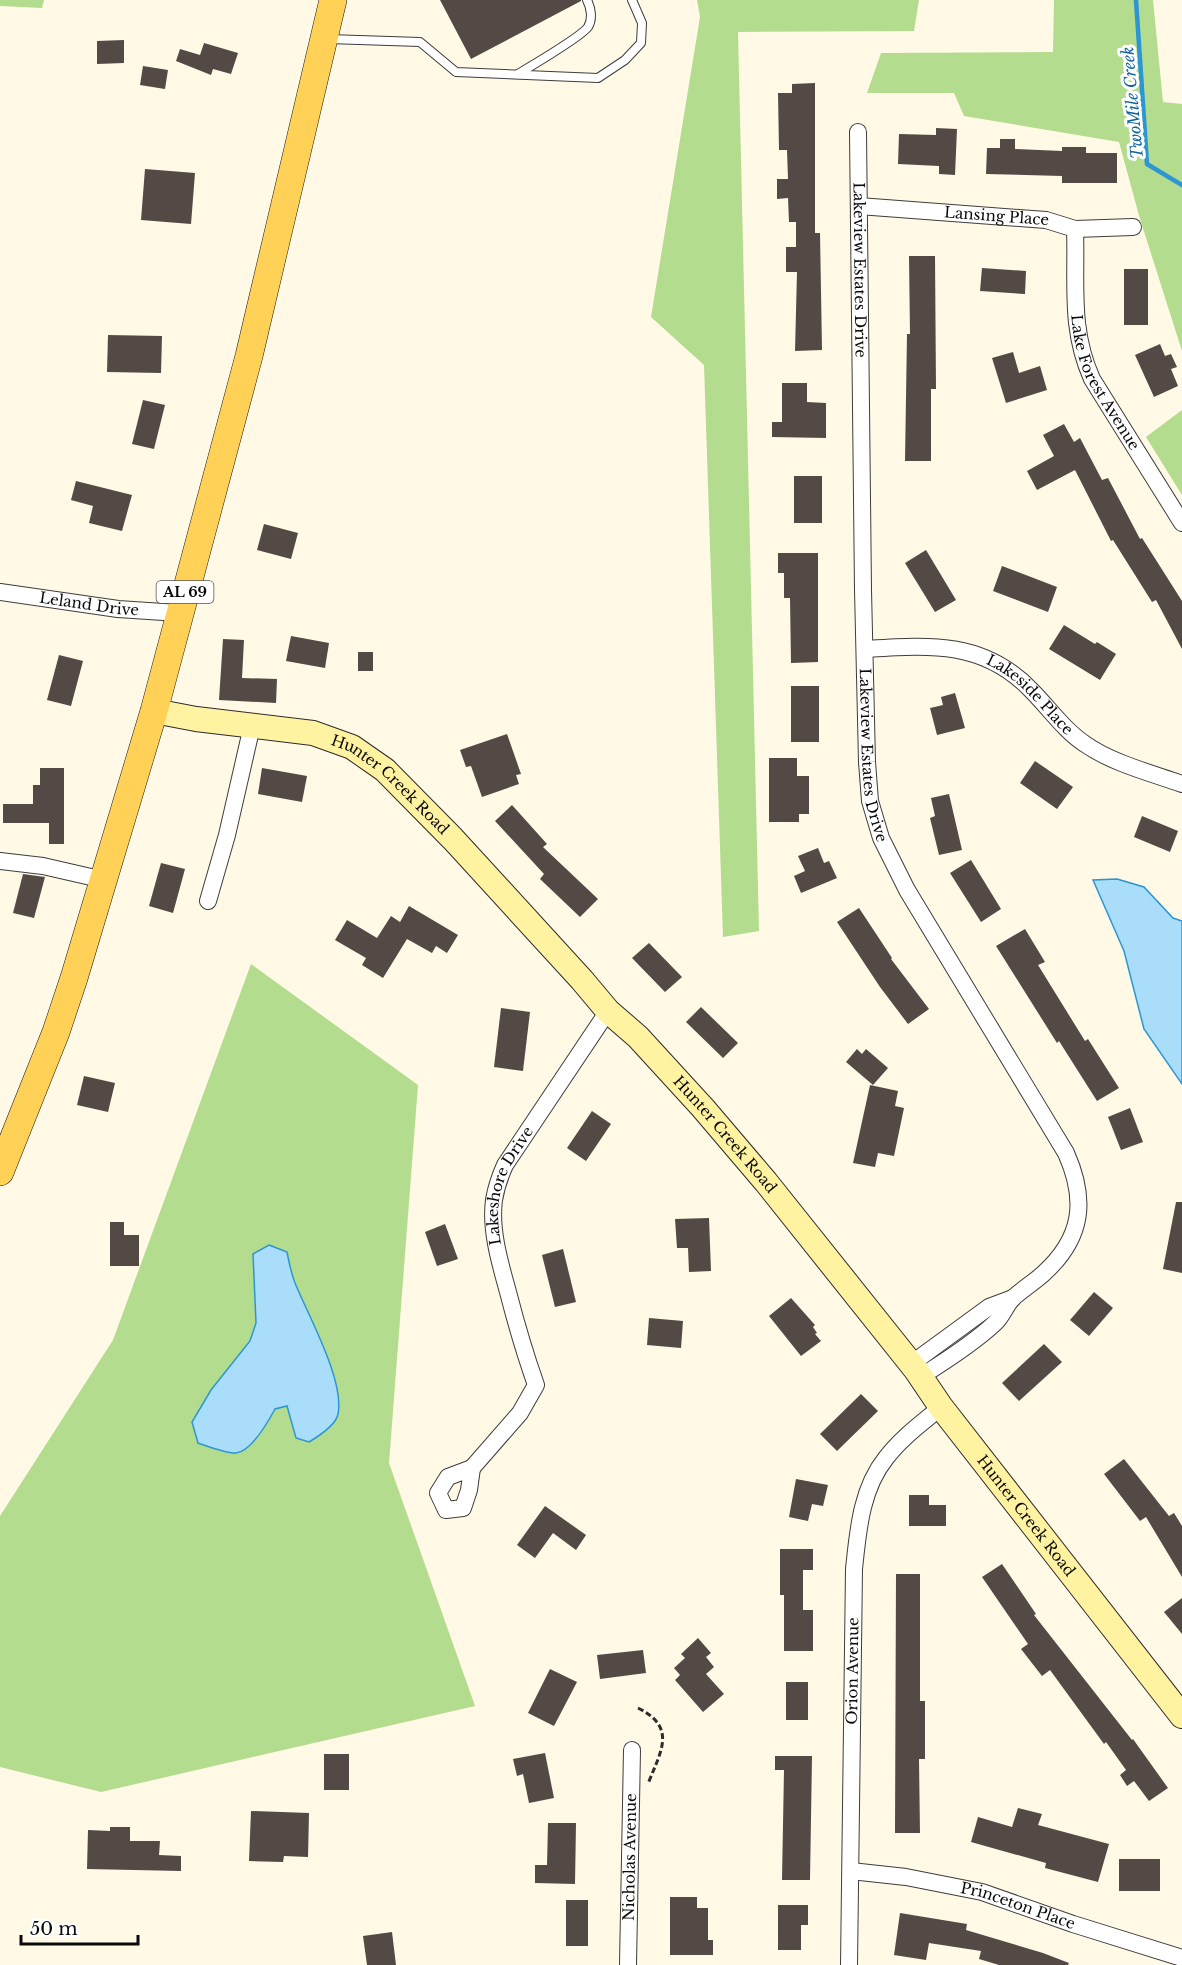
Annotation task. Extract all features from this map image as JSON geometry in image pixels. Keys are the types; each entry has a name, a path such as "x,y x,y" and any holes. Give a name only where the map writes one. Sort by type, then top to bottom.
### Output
{"main road":[{"name":"AL 69","path":"0,1172 75,978 154,711 249,356 333,0"},
{"name":"Hunter Creek Road","path":"154,711 314,733 352,747 385,770 453,839 608,1011 638,1037 766,1182 915,1370 941,1407 1182,1716"}],"street":[{"name":"Lakeview Estates Drive","path":"858,132 860,399 867,762 870,801 881,838 907,890 1066,1153 1079,1189 1080,1208 1076,1226 1068,1243 1044,1274 1012,1298 988,1307 915,1370"},
{"name":"Lansing Place","path":"859,206 1046,220 1075,229 1133,227"},
{"name":"Lake Forest Avenue","path":"1075,229 1075,314 1084,362 1092,379 1182,523"},
{"name":"Leland Drive","path":"0,592 118,609 179,613"},
{"name":"Lakeside Place","path":"865,649 914,646 950,648 969,651 987,658 1019,678 1071,733 1086,745 1103,755 1182,784"},
{"path":"208,901 223,852 252,726"},
{"path":"0,861 43,866 104,880"},
{"name":"Lakeshore Drive","path":"472,1468 520,1413 536,1385 524,1351 499,1258 494,1220 494,1201 498,1182 505,1165 608,1011"},
{"name":"Orion Avenue","path":"849,1965 854,1569 858,1530 867,1493 885,1459 941,1407"},
{"name":"Nicholas Avenue","path":"628,1965 632,1750"},
{"name":"Princeton Place","path":"850,1871 906,1876 982,1892 1073,1924 1182,1958"}],"lane":[{"path":"517,75 588,27 591,14 587,0"},
{"path":"324,39 420,42 456,72 598,78 625,60 640,43 642,23 632,0"}],"path":[{"path":"638,1708 652,1715 663,1732 663,1747 646,1791"}],"green space":[{"path":"0,0 44,0 42,8 0,6"},
{"path":"697,0 919,0 914,31 738,32 759,931 723,937 704,365 651,317 700,17"},
{"path":"1054,0 1153,0 1163,102 1182,104 1182,351 1140,219 1119,142 964,116 954,93 867,93 881,53 1053,52"},
{"path":"1182,410 1182,495 1146,437"},
{"path":"251,964 418,1085 389,1463 475,1706 101,1792 0,1767 0,1516 113,1340"}],"water":[{"path":"1117,879 1144,887 1173,918 1182,921 1182,1084 1144,1029 1124,951 1093,880"},
{"path":"269,1245 287,1252 295,1283 331,1366 339,1400 337,1418 331,1426 309,1442 296,1438 287,1406 275,1409 258,1435 242,1451 236,1453 217,1450 198,1443 192,1422 211,1390 250,1341 256,1323 253,1254"}],"building":[{"path":"440,0 581,0 581,1 471,59"},
{"path":"124,40 124,63 97,64 97,41"},
{"path":"204,43 238,53 231,74 213,69 211,75 176,61 180,49 200,55"},
{"path":"143,66 168,70 165,89 140,85"},
{"path":"815,83 815,233 820,233 822,350 795,351 797,272 786,272 786,247 796,247 796,222 789,222 788,198 777,199 777,179 788,179 787,150 779,150 778,93 792,93 792,84"},
{"path":"936,128 957,129 955,175 939,174 939,166 898,164 899,134 936,135"},
{"path":"1000,139 1015,139 1015,149 1062,151 1062,147 1086,147 1086,153 1117,153 1117,183 1062,183 1062,176 986,174 987,148 1000,148"},
{"path":"145,169 195,173 191,224 141,220"},
{"path":"909,256 935,256 936,389 931,389 931,461 905,461 907,334 910,334"},
{"path":"982,268 1026,271 1025,294 980,291"},
{"path":"1124,269 1148,269 1148,325 1124,325"},
{"path":"108,335 162,336 161,373 107,372"},
{"path":"1160,344 1165,356 1171,354 1177,367 1171,369 1178,386 1154,397 1135,355"},
{"path":"1013,352 1019,373 1040,366 1047,390 1006,403 992,358"},
{"path":"782,383 807,383 807,402 826,403 826,438 772,437 772,422 782,422"},
{"path":"143,400 165,405 154,449 132,444"},
{"path":"1064,424 1074,442 1080,438 1102,480 1108,478 1140,539 1142,538 1182,601 1182,649 1156,600 1152,602 1113,540 1111,541 1075,470 1037,490 1027,471 1054,456 1043,435"},
{"path":"794,476 822,476 822,523 794,523"},
{"path":"76,481 132,495 122,531 89,523 93,506 71,500"},
{"path":"264,524 298,533 291,559 257,550"},
{"path":"926,550 956,600 935,612 905,563"},
{"path":"778,553 818,553 818,662 791,663 790,598 784,598 784,573 778,573"},
{"path":"1002,566 1057,587 1048,612 993,591"},
{"path":"1064,625 1116,654 1100,680 1049,649"},
{"path":"291,636 329,643 325,668 286,661"},
{"path":"223,639 244,640 242,678 277,679 276,703 219,700"},
{"path":"358,652 373,652 373,671 358,671"},
{"path":"59,655 83,661 71,706 47,700"},
{"path":"791,686 819,686 819,742 791,742"},
{"path":"955,693 965,728 937,735 930,708 943,705 941,697"},
{"path":"507,734 521,774 516,775 519,784 482,797 471,766 466,767 460,750"},
{"path":"769,758 797,758 797,776 809,776 809,814 799,814 799,822 769,822"},
{"path":"1035,761 1073,787 1057,809 1020,783"},
{"path":"40,768 64,768 64,844 49,844 49,823 3,823 3,804 33,804 33,785 40,785"},
{"path":"262,768 307,776 302,802 258,794"},
{"path":"949,794 962,850 939,855 930,818 935,816 931,798"},
{"path":"512,805 547,844 543,847 598,899 580,917 540,879 544,874 495,821"},
{"path":"1142,816 1178,831 1170,852 1134,837"},
{"path":"818,848 824,863 829,861 837,878 801,893 794,876 805,871 798,856"},
{"path":"971,860 1001,909 981,922 950,873"},
{"path":"161,863 185,869 173,913 149,906"},
{"path":"23,874 45,877 34,918 13,913"},
{"path":"409,906 458,935 447,953 436,946 432,953 407,939 383,978 362,965 366,958 335,940 347,920 377,938 391,916 400,922"},
{"path":"859,908 891,959 929,1009 908,1024 880,987 837,922"},
{"path":"1025,929 1045,962 1038,965 1085,1041 1088,1039 1119,1088 1097,1101 1059,1041 1057,1043 996,946"},
{"path":"649,943 682,977 665,992 632,958"},
{"path":"701,1007 738,1043 723,1058 686,1022"},
{"path":"501,1008 530,1012 523,1071 494,1067"},
{"path":"857,1049 862,1054 866,1049 888,1068 873,1085 846,1062"},
{"path":"84,1076 115,1083 108,1112 77,1105"},
{"path":"870,1085 898,1091 895,1106 904,1108 894,1156 878,1153 875,1167 853,1163"},
{"path":"1130,1108 1143,1142 1121,1150 1108,1117"},
{"path":"592,1111 611,1124 586,1161 567,1148"},
{"path":"1176,1202 1182,1202 1182,1273 1163,1269"},
{"path":"709,1218 711,1271 689,1272 688,1248 677,1248 675,1219"},
{"path":"110,1222 124,1222 124,1235 139,1235 139,1266 110,1266"},
{"path":"445,1224 458,1259 437,1266 425,1232"},
{"path":"563,1249 576,1302 555,1307 542,1255"},
{"path":"1094,1292 1113,1308 1089,1336 1070,1320"},
{"path":"791,1298 815,1325 813,1327 817,1333 815,1334 821,1341 801,1356 769,1316"},
{"path":"649,1318 683,1321 681,1348 647,1345"},
{"path":"1044,1344 1062,1362 1019,1401 1002,1383"},
{"path":"861,1394 878,1411 837,1451 820,1434"},
{"path":"1124,1459 1169,1516 1174,1513 1182,1526 1182,1577 1146,1517 1140,1521 1104,1474"},
{"path":"796,1479 828,1485 823,1506 812,1504 808,1521 789,1517"},
{"path":"909,1495 929,1495 929,1505 946,1505 946,1526 909,1526"},
{"path":"545,1506 586,1535 576,1550 553,1533 535,1558 517,1545"},
{"path":"780,1549 813,1549 813,1570 803,1570 803,1610 813,1610 813,1651 784,1651 784,1595 780,1595"},
{"path":"1002,1564 1036,1614 1034,1615 1133,1739 1168,1788 1149,1801 1134,1781 1127,1786 1120,1775 1126,1770 1050,1670 1042,1676 1021,1649 1028,1644 982,1577"},
{"path":"896,1574 920,1574 920,1701 925,1701 925,1759 919,1759 920,1833 895,1833"},
{"path":"1182,1598 1182,1634 1164,1612"},
{"path":"698,1638 711,1653 706,1657 714,1667 706,1674 724,1694 703,1712 675,1680 680,1675 674,1668 685,1658 681,1654"},
{"path":"643,1650 646,1673 600,1679 597,1655"},
{"path":"550,1669 577,1682 554,1726 528,1713"},
{"path":"786,1682 808,1682 808,1720 786,1720"},
{"path":"545,1753 554,1798 529,1803 523,1774 517,1776 513,1759"},
{"path":"324,1754 349,1754 349,1790 324,1790"},
{"path":"775,1756 812,1756 810,1880 782,1880 784,1770 775,1770"},
{"path":"1018,1808 1042,1814 1038,1825 1109,1844 1098,1882 1045,1868 1046,1863 971,1842 978,1817 1012,1827"},
{"path":"251,1811 309,1813 308,1857 284,1856 283,1862 249,1861"},
{"path":"548,1823 576,1823 575,1884 535,1883 535,1865 547,1865"},
{"path":"110,1827 130,1827 130,1841 160,1841 159,1855 181,1856 181,1871 87,1869 88,1830 110,1831"},
{"path":"1119,1859 1160,1859 1160,1891 1119,1891"},
{"path":"670,1897 697,1897 697,1908 708,1908 708,1940 713,1940 713,1955 670,1955"},
{"path":"566,1900 588,1900 588,1946 566,1946"},
{"path":"778,1905 808,1905 808,1925 801,1925 801,1950 778,1950"},
{"path":"900,1913 967,1924 966,1930 1069,1963 1068,1965 999,1965 979,1959 981,1951 929,1943 926,1960 894,1955"},
{"path":"392,1932 396,1965 367,1965 363,1936"}],"waterway":[{"name":"TwoMile Creek","path":"1136,0 1147,164 1182,185"}]}
